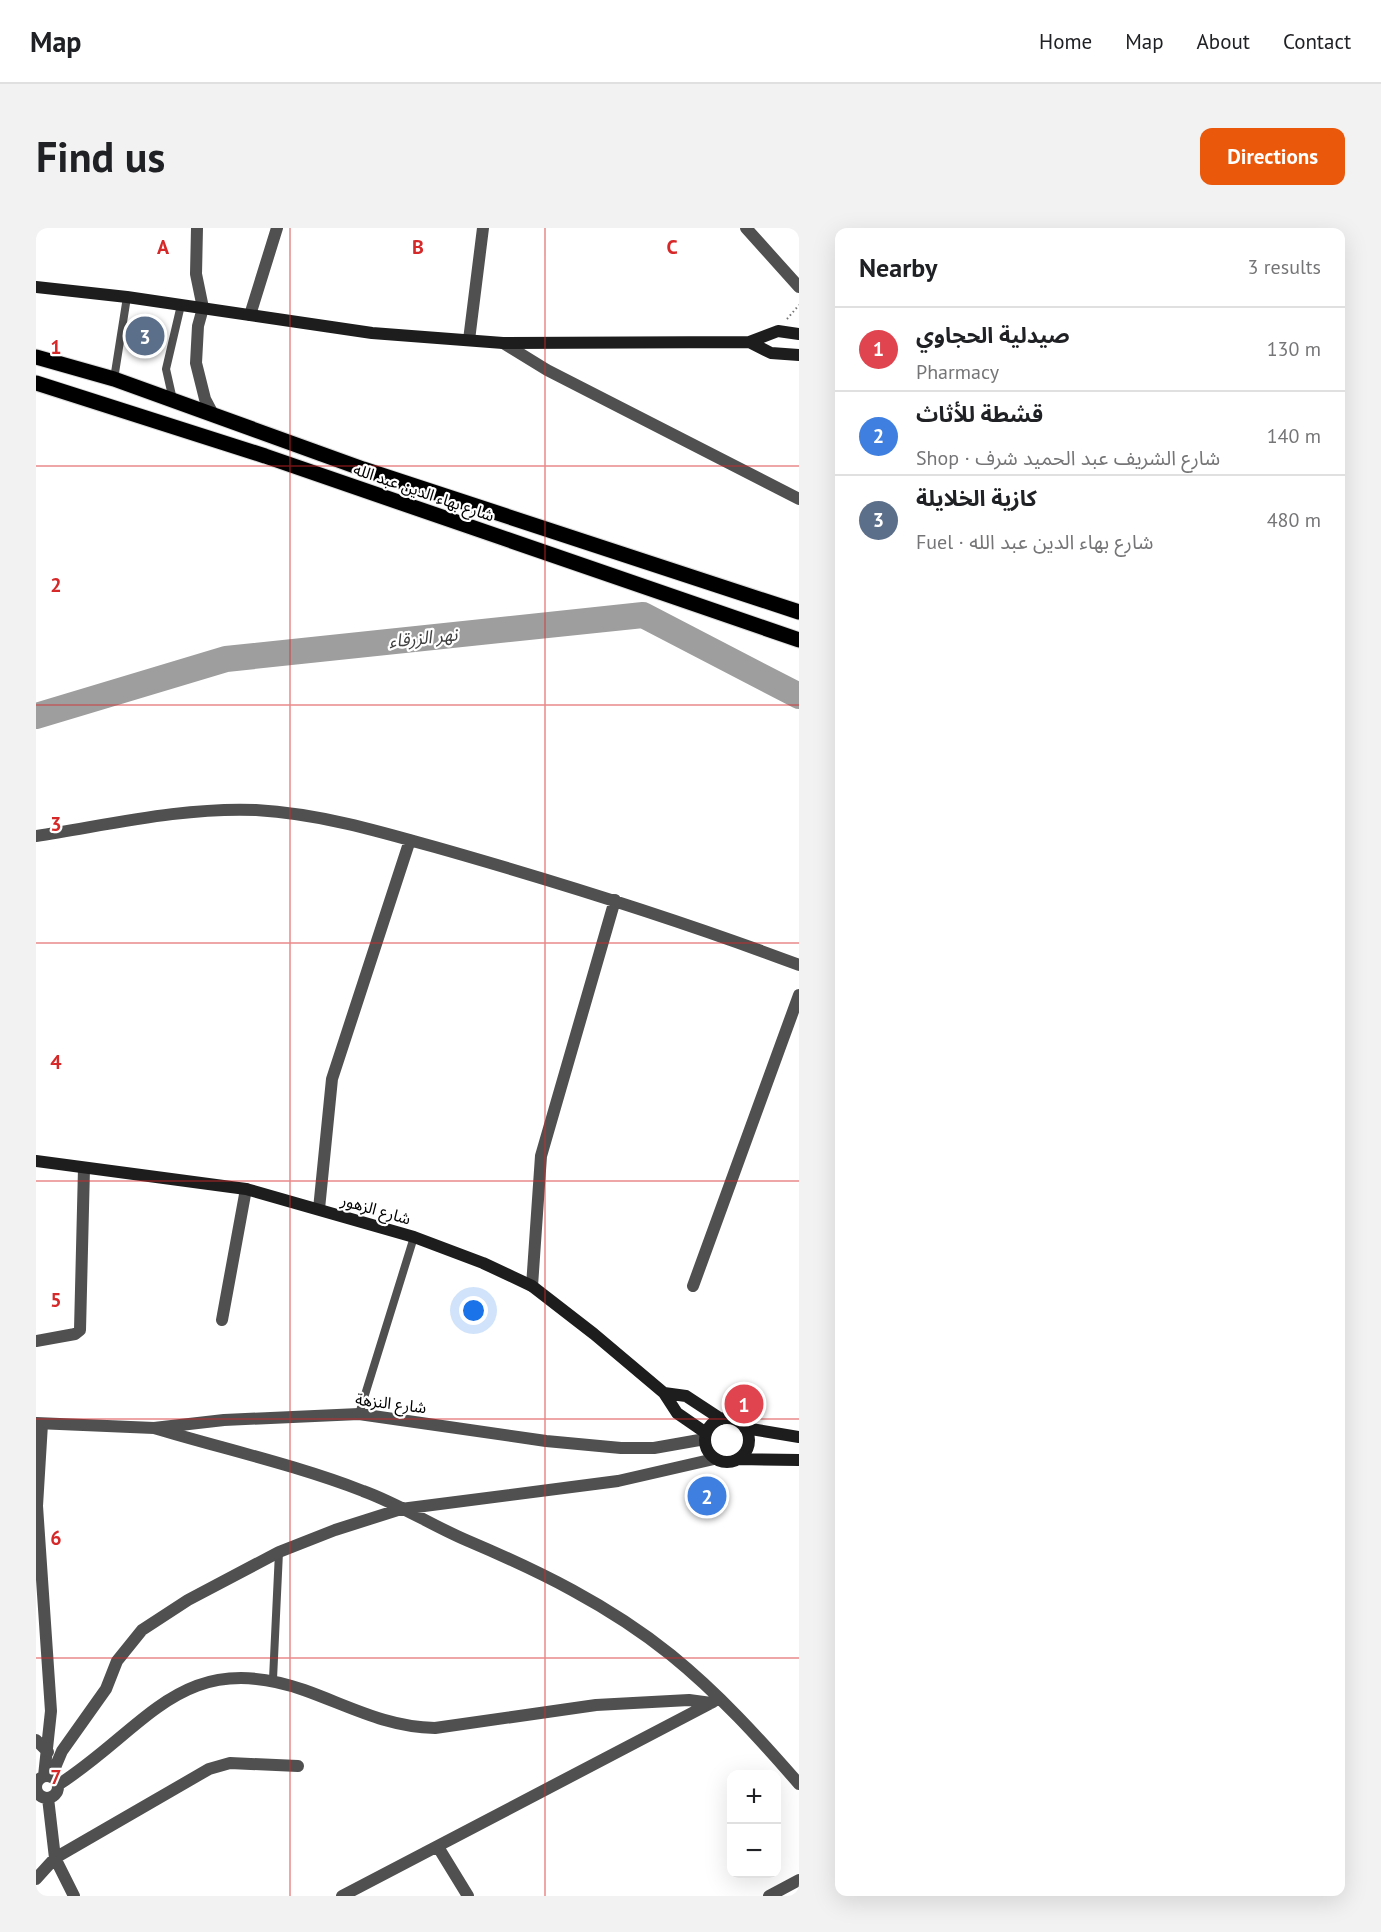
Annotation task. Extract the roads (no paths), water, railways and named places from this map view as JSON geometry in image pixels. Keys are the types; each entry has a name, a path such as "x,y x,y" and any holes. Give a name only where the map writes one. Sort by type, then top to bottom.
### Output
{"main road":[{"path":"36,287 127,297 372,333 503,343 749,342 778,331 799,334"},
{"path":"749,342 771,353 799,355"},
{"name":"شارع بهاء الدين عبد الله","path":"36,357 114,379 272,437 799,612"},
{"name":"شارع بهاء الدين عبد الله","path":"36,382 265,456 799,640"},
{"path":"265,456 272,437"},
{"name":"شارع الزهور","path":"36,1161 246,1189 414,1237 483,1263 532,1286 594,1334 664,1393 677,1413 705,1436"},
{"name":"شارع الزهور","path":"664,1393 686,1396 721,1419"},
{"path":"799,1437 745,1428 735,1420 721,1419 709,1426 705,1436 705,1447 714,1459 726,1463 739,1459 799,1460"},
{"path":"739,1459 749,1441 745,1428"}],"street":[{"path":"197,228 196,274 203,308 198,326 196,363 205,399 214,416"},
{"path":"250,315 278,228"},
{"path":"469,339 483,228"},
{"path":"746,228 798,290"},
{"path":"503,343 547,370 799,500"},
{"path":"36,836 178,813 254,810 311,815 410,840 615,900 682,921 799,965"},
{"path":"319,1209 332,1079 410,840"},
{"path":"532,1286 541,1156 615,900"},
{"path":"693,1286 799,994"},
{"path":"36,1341 75,1334 80,1330 84,1168"},
{"path":"222,1320 246,1189"},
{"name":"شارع النزهة","path":"39,1424 154,1428 224,1420 359,1414 546,1441 621,1448 654,1448 705,1436"},
{"path":"39,1424 38,1564 51,1711 44,1756"},
{"path":"154,1428 364,1491 502,1553 606,1609 670,1654 716,1700 749,1725 799,1784"},
{"path":"51,1779 62,1751 106,1689 117,1661 142,1630 188,1600 279,1552 335,1530 401,1509 618,1481 714,1459"},
{"path":"74,1896 55,1858 43,1800 36,1787 38,1780 51,1779 161,1704 202,1683 237,1678 273,1679 387,1723 417,1728 435,1728 596,1705 716,1700"},
{"path":"342,1896 716,1700"},
{"path":"36,1740 44,1756 54,1795 43,1800"},
{"path":"36,1878 55,1858 209,1769 230,1762 298,1766"},
{"path":"438,1847 468,1896"},
{"path":"775,1895 799,1880"}],"lane":[{"path":"114,379 127,297"},
{"path":"173,400 166,369 181,305"},
{"path":"359,1414 414,1237"},
{"path":"273,1679 279,1552"}],"waterway":[{"name":"نهر الزرقاء","path":"36,716 226,659 643,615 799,696"}],"place":[{"name":"كازية الخلايلة","path":"145,336"},
{"name":"صيدلية الحجاوي","path":"744,1404"},
{"name":"قشطة للأثاث","path":"707,1496"}]}
